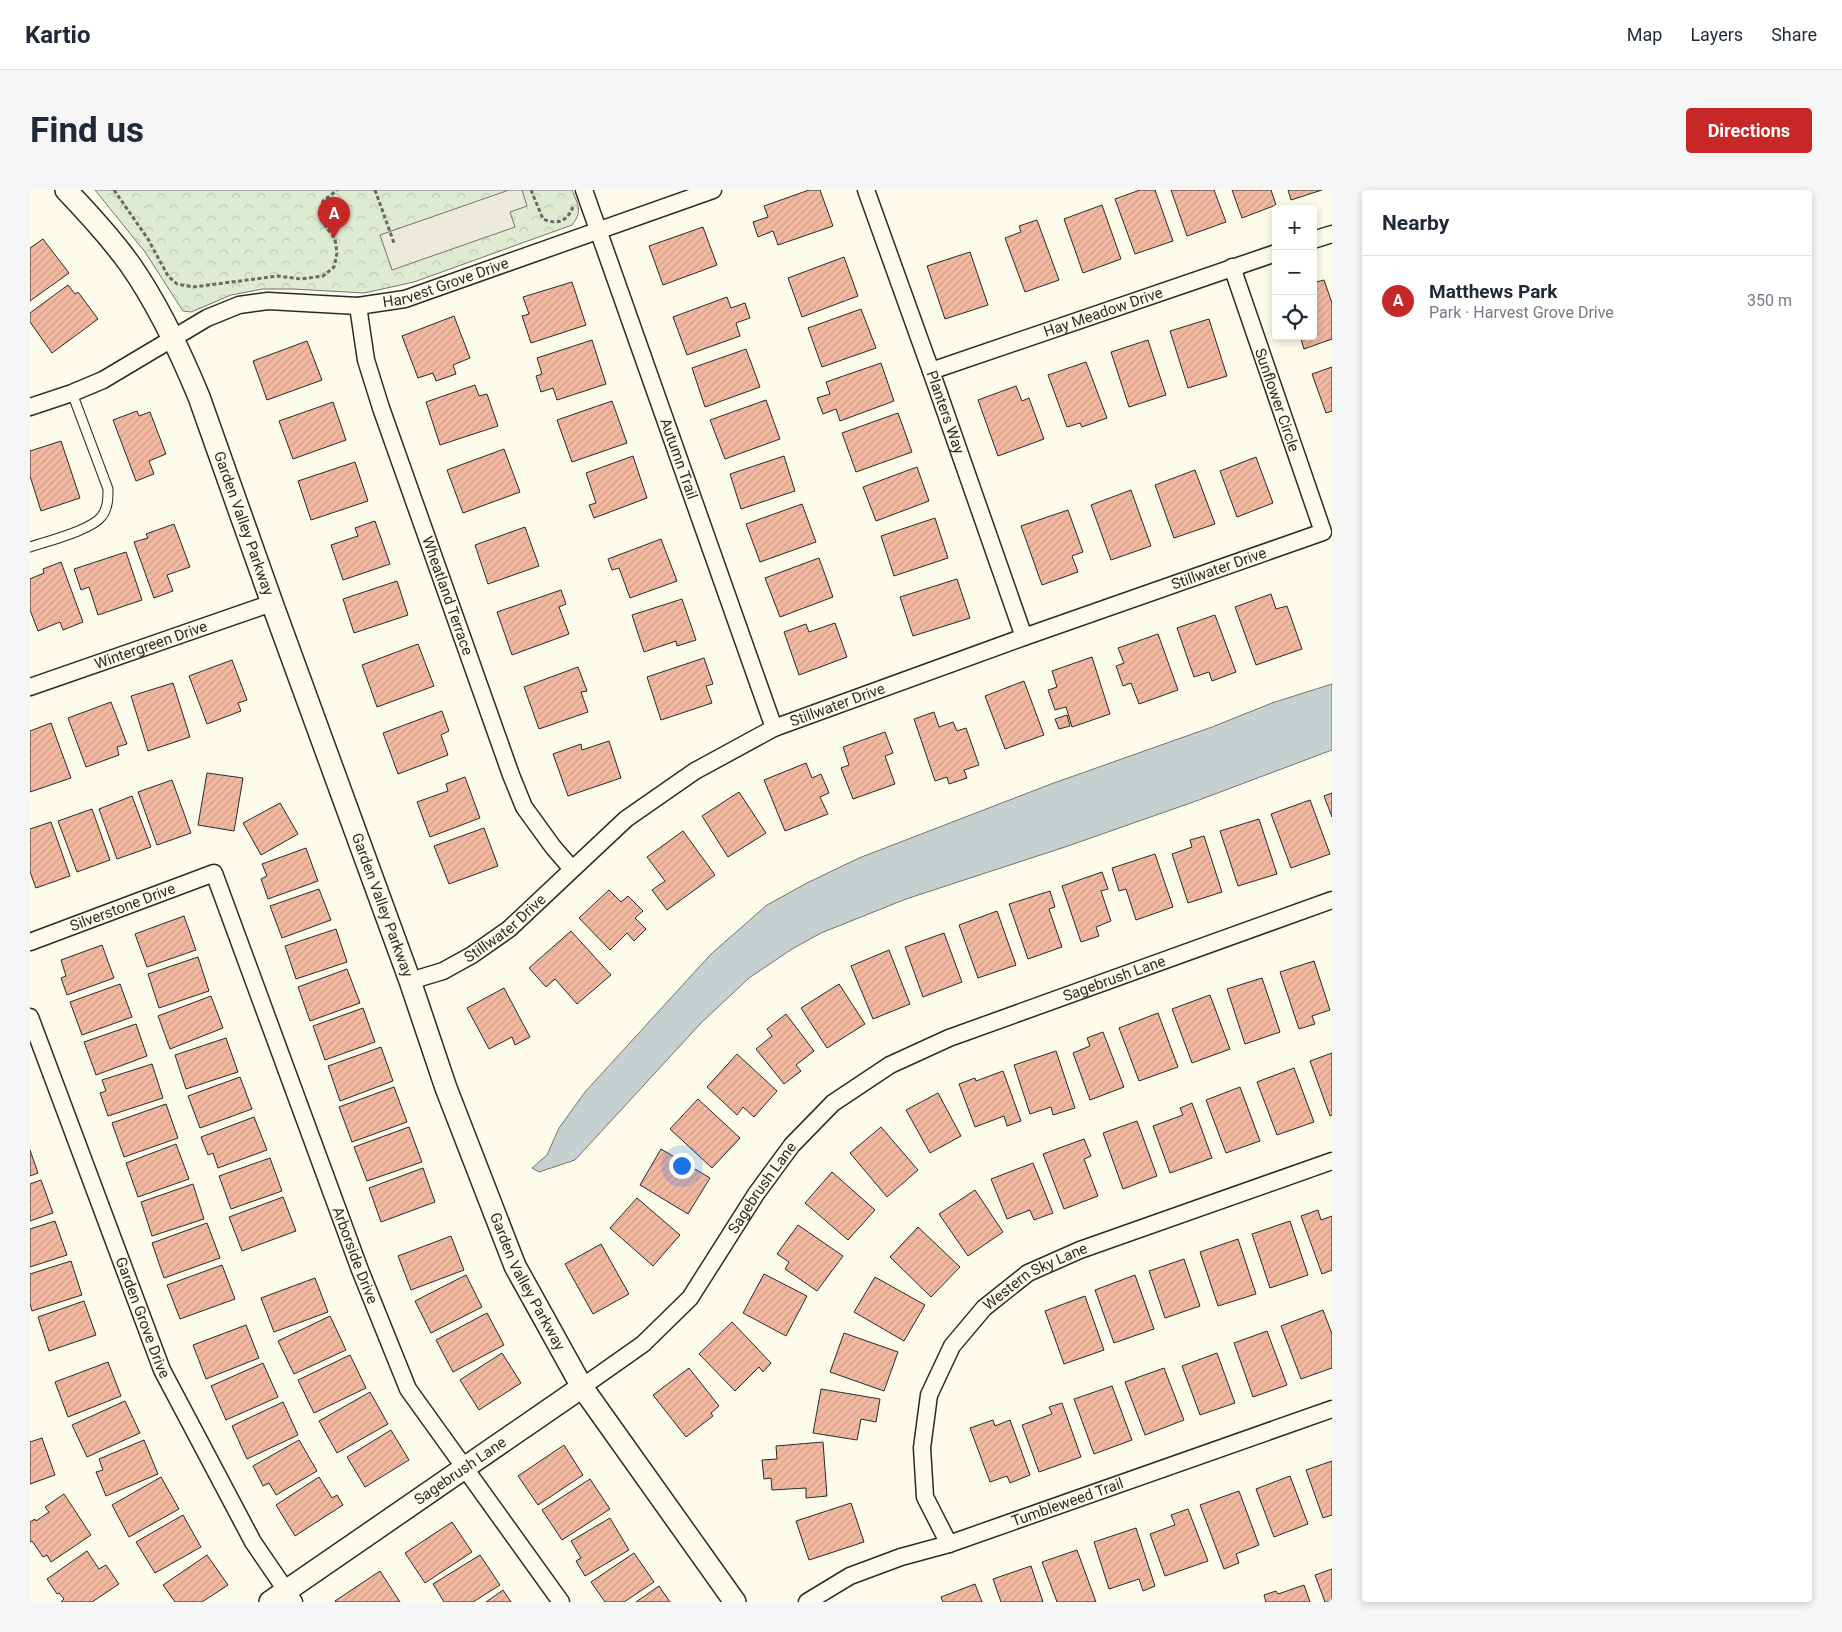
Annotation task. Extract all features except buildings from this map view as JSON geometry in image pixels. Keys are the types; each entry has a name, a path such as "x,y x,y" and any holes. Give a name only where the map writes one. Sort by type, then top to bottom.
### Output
{"street":[{"name":"Garden Valley Parkway","path":"66,190 103,230 149,295 172,338 199,396 272,603 410,981 446,1088 515,1266 582,1388 735,1602"},
{"name":"Autumn Trail","path":"584,190 774,728"},
{"name":"Harvest Grove Drive","path":"30,407 72,393 110,376 207,318 239,305 268,301 358,306 405,298 713,190"},
{"name":"Planters Way","path":"866,190 1024,637"},
{"path":"1317,239 1332,234"},
{"name":"Hay Meadow Drive","path":"931,370 1272,254"},
{"name":"Sunflower Circle","path":"1232,268 1322,532"},
{"name":"Wheatland Terrace","path":"358,306 366,360 381,408 511,775 524,807 553,847 572,869"},
{"name":"Stillwater Drive","path":"410,981 443,970 480,949 510,928 626,819 695,771 774,728 1322,532"},
{"name":"Wintergreen Drive","path":"30,688 272,603"},
{"name":"Silverstone Drive","path":"30,942 214,873"},
{"name":"Arborside Drive","path":"214,873 360,1270 408,1389 561,1602"},
{"name":"Sagebrush Lane","path":"283,1598 642,1344 690,1298 756,1194 792,1145 833,1103 890,1065 949,1038 1332,900"},
{"name":"Garden Grove Drive","path":"30,1016 162,1370 283,1598"},
{"name":"Western Sky Lane","path":"948,1544 925,1497 922,1448 929,1395 952,1346 984,1308 1028,1273 1080,1250 1332,1161"},
{"name":"Tumbleweed Trail","path":"806,1602 850,1576 901,1557 948,1544 1332,1409"}],"lane":[{"path":"30,547 90,526 102,516 108,504 108,489 72,393"}],"path":[{"path":"114,190 148,239 168,276 177,284 194,287 218,282 278,276 301,279 323,276 334,266 337,253 335,239 324,225 319,213 323,201 337,190"},
{"path":"375,190 394,243"},
{"path":"531,190 543,219 551,222 562,220 569,216 572,207 571,202"}],"green space":[{"path":"95,190 572,190 578,204 578,212 572,225 414,282 364,293 263,289 231,295 191,312 183,311 145,252"}],"shaded area":[{"path":"509,190 522,190 527,206 510,212 515,227 392,270 380,235"},
{"path":"1332,684 1332,750 1199,800 1065,847 906,899 821,933 792,949 749,978 701,1023 575,1160 539,1172 532,1168 547,1155 559,1128 585,1092 711,954 767,905 859,858 1051,784 1212,727 1272,703"}],"place":[{"name":"Matthews Park","path":"334,238"}]}
